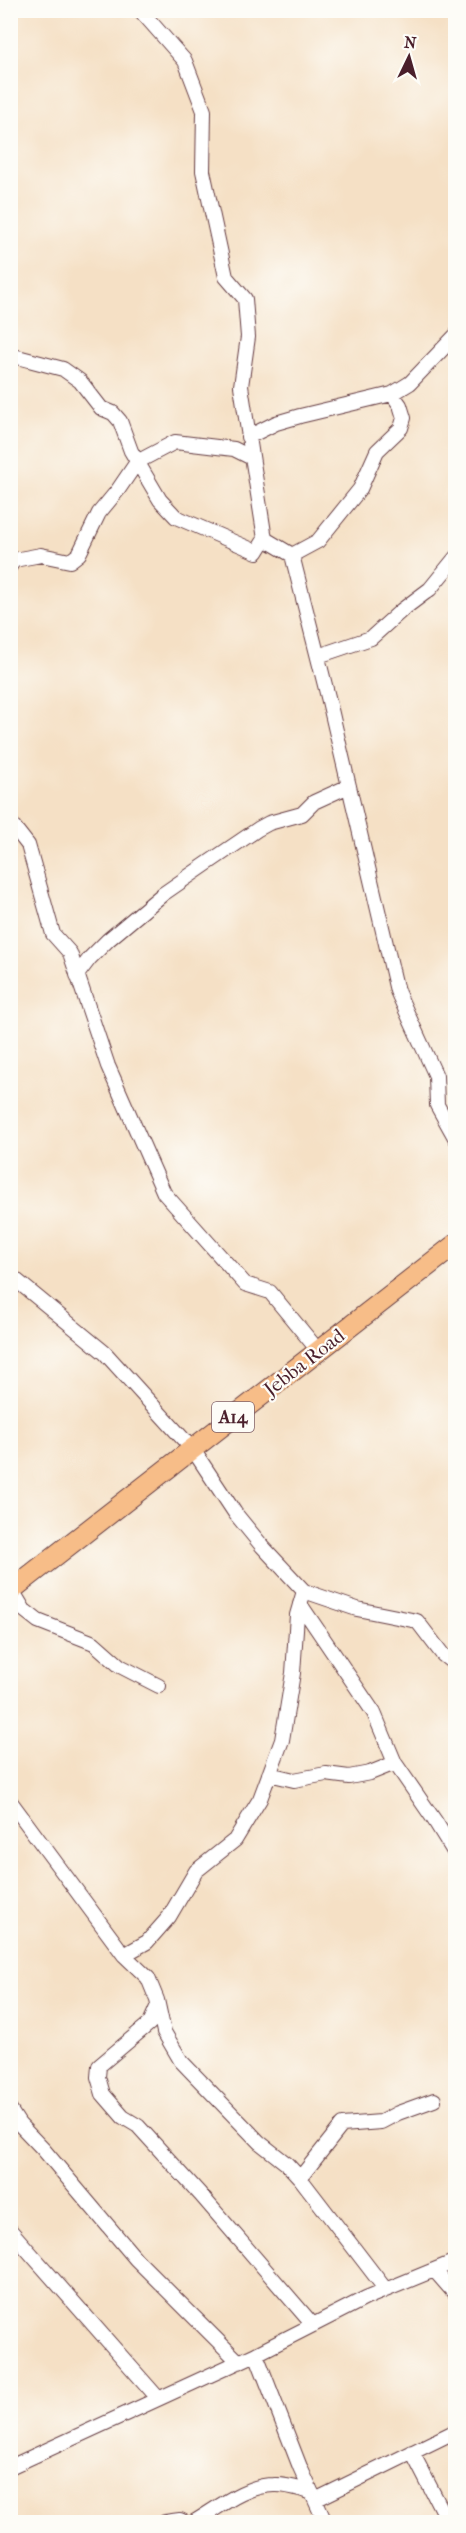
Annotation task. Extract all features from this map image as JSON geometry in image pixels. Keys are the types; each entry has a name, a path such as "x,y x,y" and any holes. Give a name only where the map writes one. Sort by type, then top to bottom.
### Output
{"highway":[{"name":"Jebba Road","path":"11,1586 312,1343 455,1243"},
{"name":"Jebba Road","path":"189,1444 321,1350 455,1243"}],"street":[{"path":"10,355 63,369 80,381 101,408 113,413 120,421 137,462 160,500 176,517 256,552 265,539 241,386 248,337 245,300 226,277 203,171 204,111 185,61 140,10"},
{"path":"248,437 276,423 392,394 410,383 456,335"},
{"path":"292,555 318,541 360,489 377,451 401,428 404,418 400,405 392,394"},
{"path":"10,567 14,560 41,555 70,561 80,554 99,513 137,462 175,442 234,449 252,458"},
{"path":"265,539 292,555 397,991 436,1076 437,1105 456,1138"},
{"path":"318,656 371,638 435,583 456,557"},
{"path":"77,975 108,940 164,894 205,865 258,829 269,823 302,814 321,798 349,786"},
{"path":"10,822 28,845 53,934 70,953 108,1066 164,1193 245,1284 270,1292 312,1343"},
{"path":"10,1275 105,1353 189,1444 235,1513 302,1598 374,1713 395,1763 456,1855"},
{"path":"11,1586 20,1606 33,1617 46,1625 94,1642 120,1666 159,1686"},
{"path":"302,1598 417,1621 443,1655 456,1665"},
{"path":"124,1955 147,1942 169,1917 196,1870 235,1840 260,1799 282,1740 293,1673 294,1639 302,1598"},
{"path":"269,1774 294,1780 326,1774 349,1777 370,1773 395,1763"},
{"path":"10,1801 124,1955 148,1978 158,2005 164,2032 181,2061 259,2142 287,2164 300,2178 386,2290"},
{"path":"158,2005 150,2024 99,2066 98,2077 103,2094 123,2117 138,2126 200,2194 313,2325"},
{"path":"300,2178 342,2125 381,2122 434,2100"},
{"path":"10,2110 19,2124 136,2259 239,2362"},
{"path":"10,2230 158,2398"},
{"path":"10,2467 256,2354 386,2290 456,2261"},
{"path":"435,2271 456,2295"},
{"path":"256,2354 325,2523"},
{"path":"194,2523 231,2500 258,2487 274,2484 313,2496 456,2431"},
{"path":"412,2452 448,2523"},
{"path":"165,2523 180,2520 184,2523"}]}
